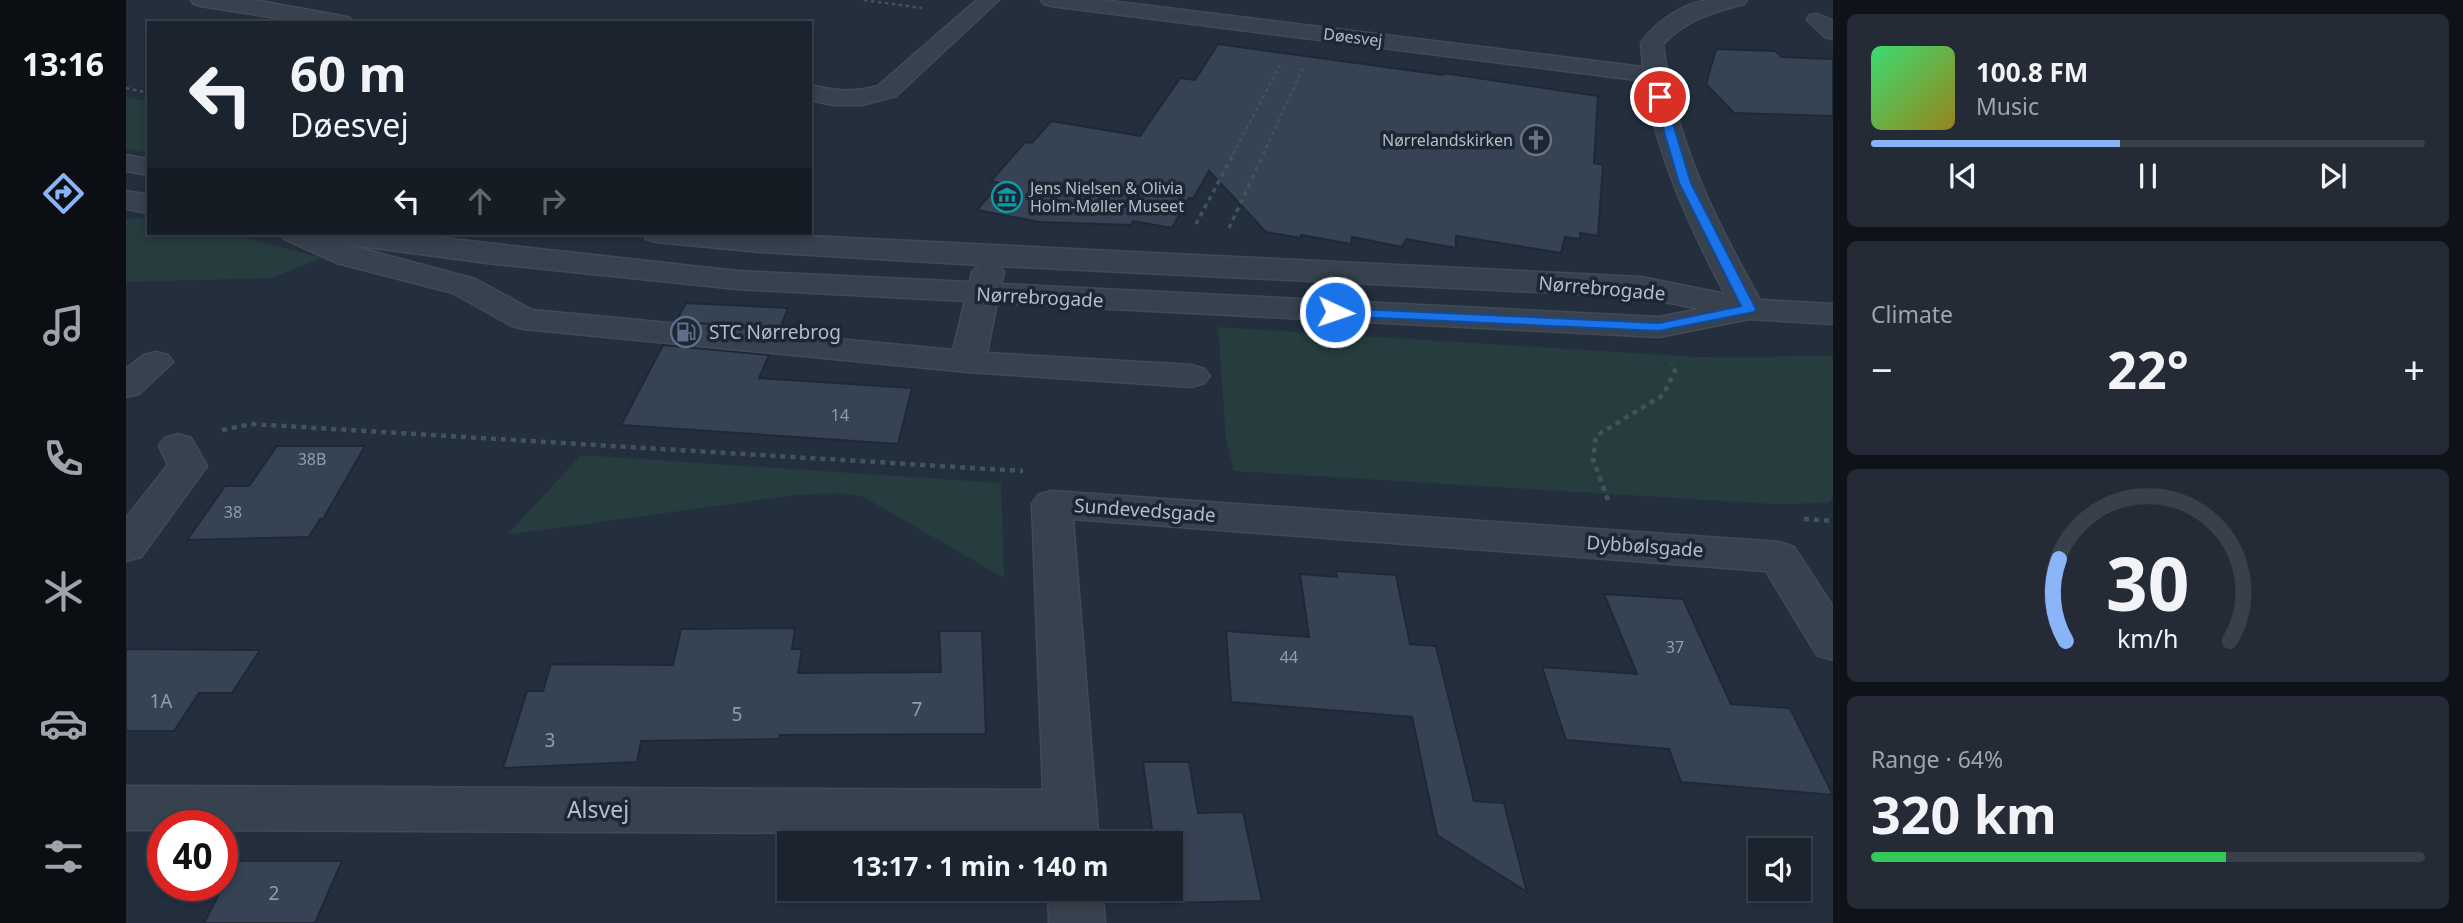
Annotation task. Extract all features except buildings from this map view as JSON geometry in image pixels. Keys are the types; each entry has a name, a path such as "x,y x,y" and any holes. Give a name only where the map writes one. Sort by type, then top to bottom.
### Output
{"street":[{"path":"201,0 252,6 331,21"},
{"path":"812,92 843,98 862,98 887,91 989,0"},
{"name":"Døesvej","path":"1052,0 1653,75"},
{"path":"1737,0 1668,24 1652,43 1653,75 1685,183 1749,309"},
{"path":"126,200 147,204"},
{"path":"300,235 348,256 464,286 524,319 968,362 1192,376"},
{"name":"Nørrebrogade","path":"348,235 487,254 737,280 983,295 1659,327 1749,309"},
{"name":"Nørrebrogade","path":"678,235 760,243 991,256 1641,288 1749,309 1833,314"},
{"path":"968,362 991,256"},
{"path":"126,386 156,362"},
{"path":"126,547 188,467 178,446"},
{"name":"Sundevedsgade","path":"1071,828 1052,503 1410,528"},
{"name":"Dybbølsgade","path":"1410,528 1779,557 1833,643"},
{"name":"Alsvej","path":"126,807 1071,828"},
{"path":"1076,901 1077,923"}],"path":[{"path":"1191,233 1309,31"},
{"path":"1225,236 1309,31"},
{"path":"126,88 147,93"},
{"path":"1611,507 1593,459 1596,436 1663,395 1675,371 1659,327"},
{"path":"178,446 189,437 251,424 1029,472"},
{"path":"1791,518 1833,521"}],"green space":[{"path":"126,97 147,101 147,153 126,149"},
{"path":"147,218 147,235 235,235 322,258 271,278 126,282 126,219"},
{"path":"1218,327 1698,357 1833,356 1833,498 1829,503 1774,504 1234,471 1226,439"},
{"path":"581,455 1001,483 1004,578 862,496 839,493 795,495 507,535"}],"place":[{"name":"Nørrelandskirken","path":"1536,140"},
{"name":"Jens Nielsen & Olivia Holm-Møller Museet","path":"1007,197"},
{"name":"STC Nørrebrog","path":"686,332"}],"route":[{"path":"1335,312 1659,327 1749,309 1685,183 1660,97"}]}
